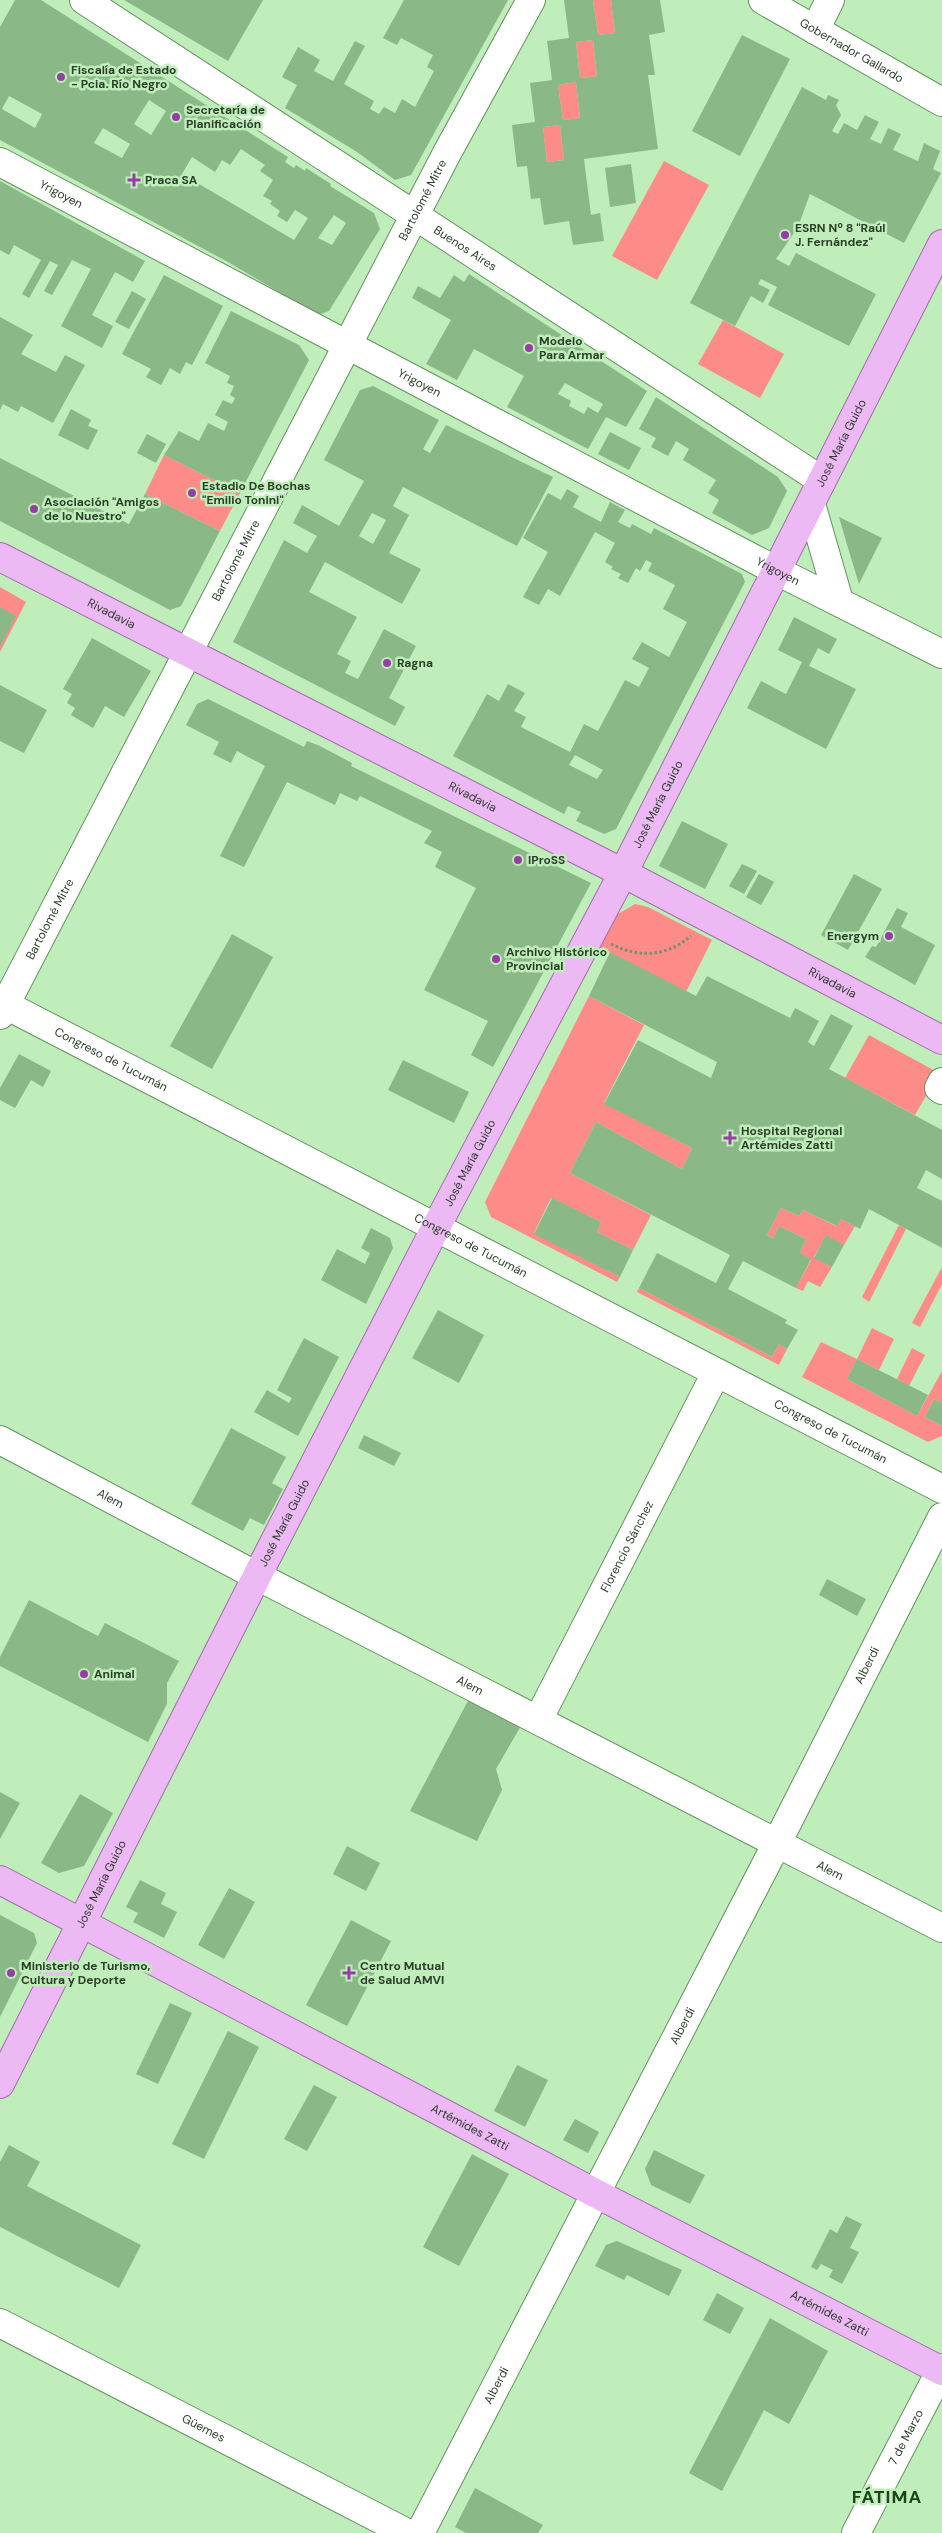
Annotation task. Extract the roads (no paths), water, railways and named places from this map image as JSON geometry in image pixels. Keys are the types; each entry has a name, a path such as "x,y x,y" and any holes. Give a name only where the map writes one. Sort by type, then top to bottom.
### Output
{"main road":[{"name":"José María Guido","path":"0,2084 257,1576 435,1229 623,873 942,244"},
{"name":"Rivadavia","path":"0,557 623,873 942,1040"},
{"name":"Artémides Zatti","path":"0,1880 595,2193 942,2370"}],"street":[{"name":"Buenos Aires","path":"84,0 414,216 816,492"},
{"name":"Bartolomé Mitre","path":"2,1008 414,216 531,0"},
{"name":"Gobernador Gallardo","path":"762,0 942,102"},
{"path":"815,30 830,0"},
{"name":"Yrigoyen","path":"0,162 775,570 942,654"},
{"path":"816,492 839,601"},
{"name":"Congreso de Tucumán","path":"2,1008 942,1489"},
{"path":"942,1082 939,1088 942,1090"},
{"name":"Florencio Sánchez","path":"538,1720 716,1373"},
{"name":"Alem","path":"0,1440 257,1576 942,1928"},
{"name":"Alberdi","path":"420,2533 942,1517"},
{"name":"Güemes","path":"0,2323 406,2533"},
{"name":"7 de Marzo","path":"856,2533 942,2370"}],"place":[{"name":"Fiscalía de Estado - Pcia. Río Negro","path":"61,77"},
{"name":"Secretaría de Planificación","path":"176,117"},
{"name":"Praca SA","path":"134,180"},
{"name":"ESRN Nº 8 \"Raúl J. Fernández\"","path":"785,235"},
{"name":"Modelo Para Armar","path":"529,348"},
{"name":"Estadio De Bochas \"Emilio Tonini\"","path":"192,493"},
{"name":"Asociación \"Amigos de lo Nuestro\"","path":"34,509"},
{"name":"Ragna","path":"387,663"},
{"name":"IProSS","path":"518,860"},
{"name":"Energym","path":"889,936"},
{"name":"Archivo Histórico Provincial","path":"496,959"},
{"name":"Hospital Regional Artémides Zatti","path":"730,1138"},
{"name":"Animal","path":"84,1674"},
{"name":"Ministerio de Turismo, Cultura y Deporte","path":"11,1973"},
{"name":"Centro Mutual de Salud AMVI","path":"349,1973"}],"district":[{"name":"FÁTIMA","path":"887,2497"}]}
